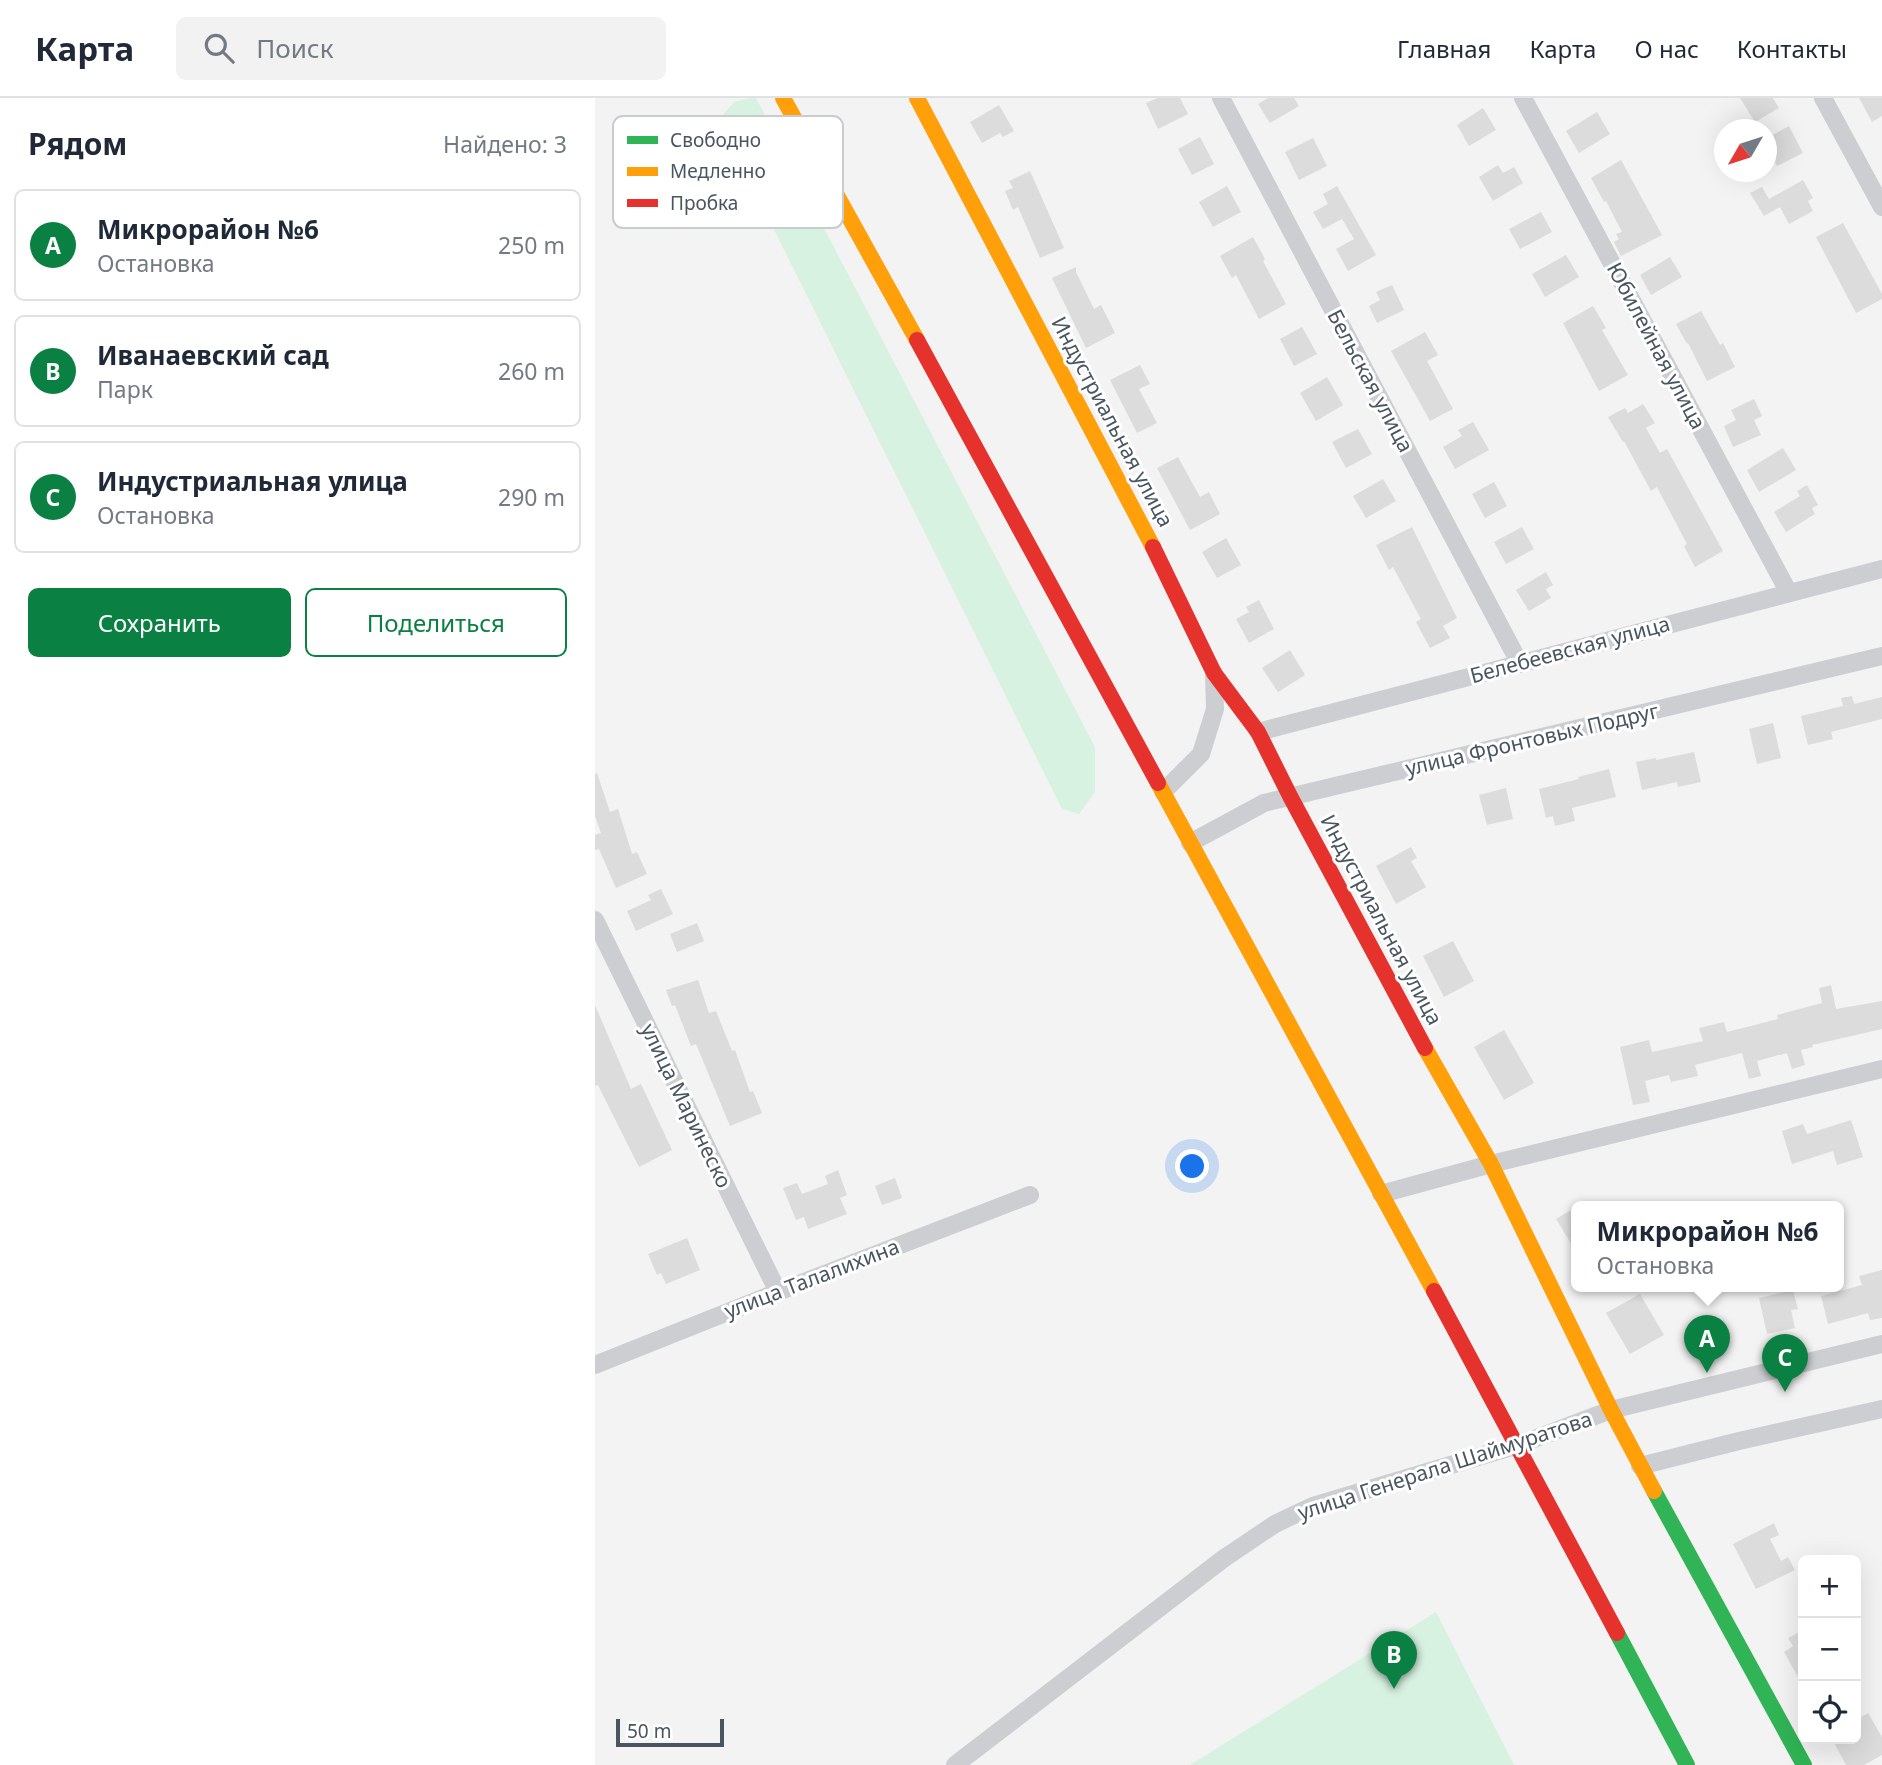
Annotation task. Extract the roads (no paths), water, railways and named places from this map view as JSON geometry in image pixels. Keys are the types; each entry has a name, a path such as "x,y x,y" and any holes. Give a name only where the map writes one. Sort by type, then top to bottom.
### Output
{"street":[{"path":"783,98 793,116"},
{"name":"Индустриальная улица","path":"918,98 1146,532 1214,673 1258,732 1435,1067 1491,1164 1640,1466 1804,1765"},
{"name":"Бельская улица","path":"1221,98 1520,664"},
{"name":"Юбилейная улица","path":"1523,98 1789,593"},
{"path":"1823,98 1882,207"},
{"path":"843,204 1518,1445 1687,1765"},
{"name":"Белебеевская улица","path":"1258,732 1882,569"},
{"name":"улица Фронтовых Подруг","path":"1190,843 1264,803 1882,656"},
{"path":"1163,792 1201,754 1215,709 1214,673"},
{"name":"улица Маринеско","path":"595,920 778,1292"},
{"path":"1381,1194 1491,1164 1882,1069"},
{"name":"улица Талалихина","path":"595,1366 1030,1195"},
{"name":"улица Генерала Шаймуратова","path":"955,1765 1223,1559 1275,1524 1313,1506 1518,1445 1611,1410 1882,1345"},
{"path":"1640,1466 1882,1409"}],"place":[{"name":"Микрорайон №6","path":"1707,1373"},
{"name":"Индустриальная улица","path":"1785,1392"},
{"name":"Иванаевский сад","path":"1394,1689"}]}
